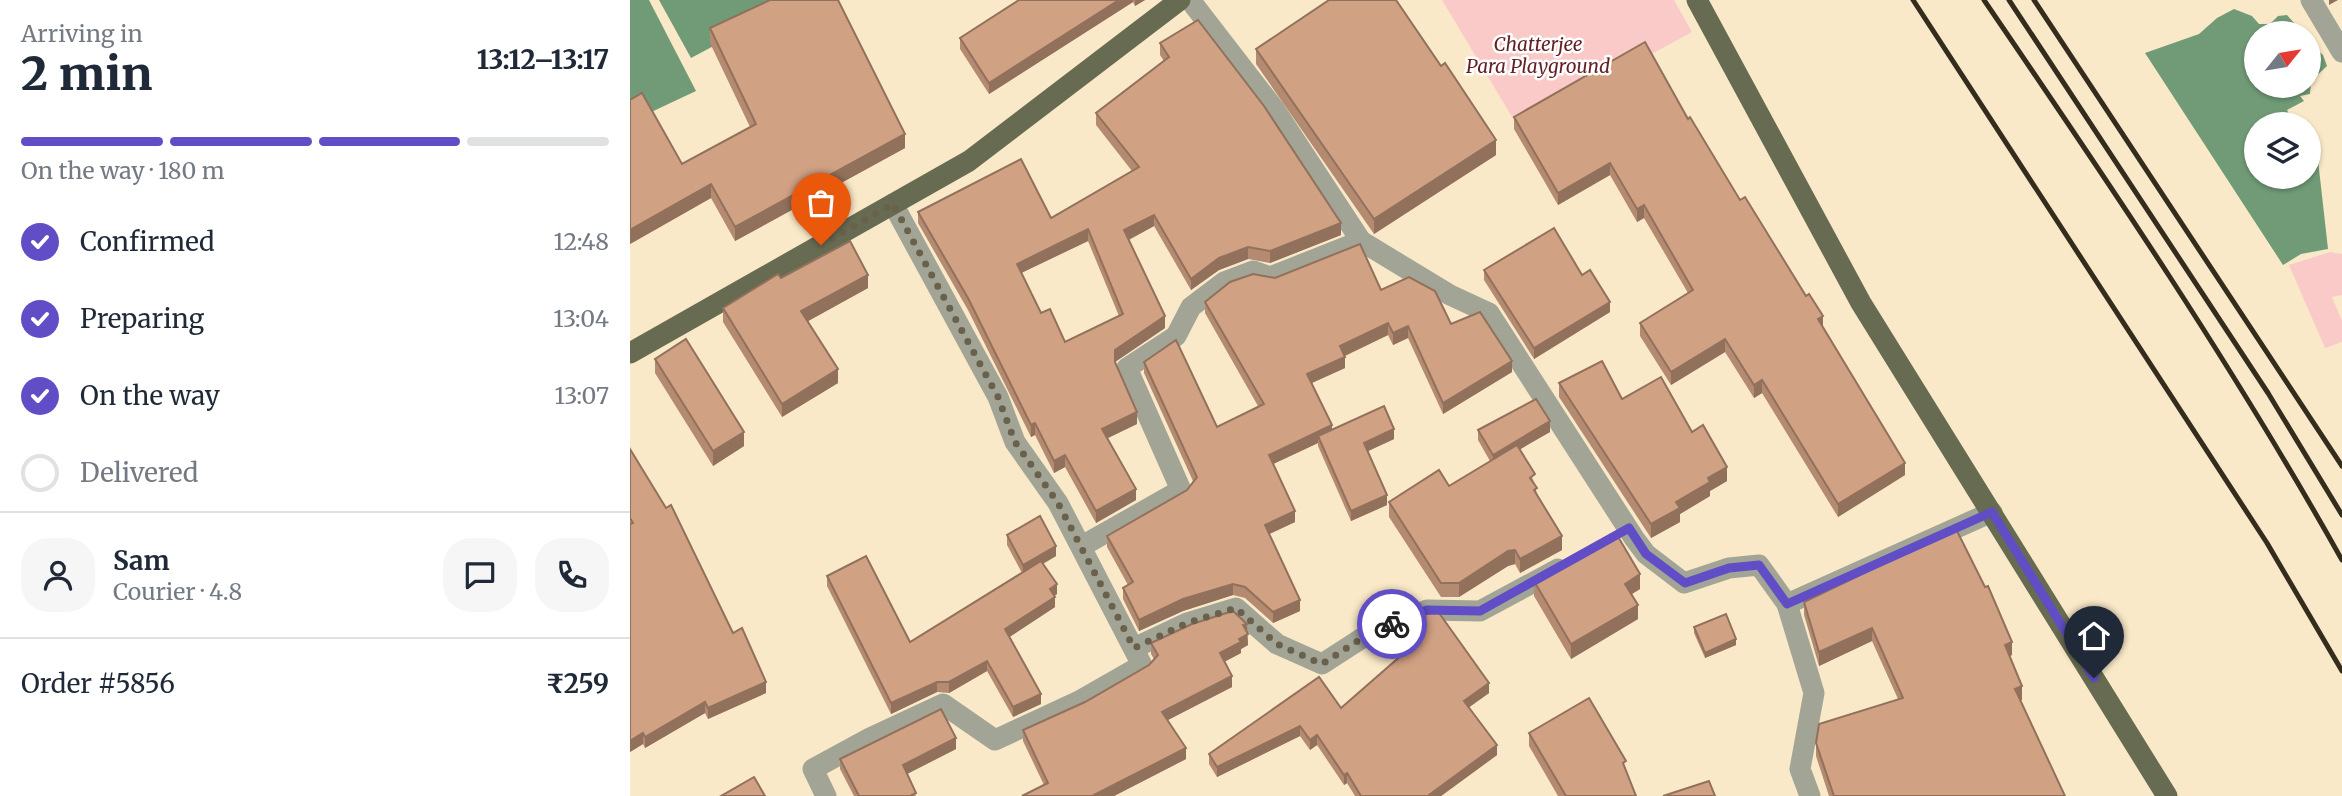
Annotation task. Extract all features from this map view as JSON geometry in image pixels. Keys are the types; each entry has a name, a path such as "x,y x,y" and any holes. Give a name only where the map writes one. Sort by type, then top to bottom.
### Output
{"main road":[{"path":"630,353 969,161 1180,0"},
{"path":"1697,0 1861,303 2167,796"}],"street":[{"path":"1190,0 1275,110 1361,240 1450,295 1489,313 1646,554 1685,583 1729,568 1759,565 1787,604 1814,693 1800,769 1810,796"},
{"path":"2311,0 2342,51"},
{"path":"826,796 813,769 870,738 943,704 995,740 1079,701 1142,665 1058,503 1015,442 998,397 893,204"},
{"path":"1082,546 1181,490 1127,368 1176,336 1191,307 1224,282 1253,271 1270,277 1361,240"},
{"path":"1787,604 1992,512"},
{"path":"1607,540 1629,528"},
{"path":"1134,648 1187,623 1236,608 1277,644 1322,664 1370,633 1427,610 1480,611 1575,559"}],"green space":[{"name":"Chatterjee Para Playground","path":"1442,0 1674,0 1692,32 1518,127"},
{"path":"2330,252 2342,254 2342,295 2332,297 2342,321 2342,342 2325,348 2289,265"}],"shaded area":[{"path":"630,0 649,0 696,91 630,122"},
{"path":"659,0 800,0 691,58"},
{"path":"2234,9 2252,16 2256,21 2244,21 2244,98 2302,98 2304,101 2287,110 2288,112 2244,112 2244,189 2321,189 2321,187 2328,249 2301,254 2283,265 2145,53 2199,34 2217,18"},
{"path":"2287,15 2292,21 2273,21 2278,16"},
{"path":"2321,53 2323,55 2327,66 2321,72"}],"building":[{"path":"770,0 838,0 905,134 735,227 711,184 630,230 630,100 642,93 682,164 756,124 710,28"},
{"path":"1019,0 1119,0 989,83 960,38"},
{"path":"1329,0 1396,0 1441,66 1445,63 1496,140 1374,219 1256,49"},
{"path":"1198,20 1264,106 1341,223 1270,251 1248,247 1219,258 1191,279 1154,215 1124,230 1165,316 1115,350 1115,362 1137,412 1102,429 1136,489 1096,511 1065,455 1054,461 1035,423 1031,425 968,298 918,212 1021,159 1051,218 1139,167 1096,113 1169,57 1160,43","holes":["1088,229 1123,314 1065,342 1050,309 1041,313 1017,264"]},
{"path":"1645,42 1688,119 1690,117 1740,200 1745,197 1806,296 1809,294 1823,316 1818,319 1905,463 1838,504 1762,380 1754,385 1725,339 1671,372 1640,323 1693,290 1644,205 1637,209 1610,163 1558,193 1514,117"},
{"path":"1554,228 1582,275 1590,270 1610,302 1534,348 1484,270"},
{"path":"850,241 868,275 801,311 838,369 782,404 723,308 778,274 781,278"},
{"path":"1360,244 1381,290 1409,277 1435,291 1451,324 1480,312 1512,361 1443,403 1408,326 1393,333 1388,323 1340,346 1345,357 1307,374 1332,425 1269,455 1295,511 1265,525 1300,600 1273,612 1245,587 1233,584 1183,599 1139,620 1123,588 1133,582 1107,536 1187,490 1197,477 1144,362 1176,340 1217,427 1264,404 1205,302 1230,282 1253,274 1275,278"},
{"path":"686,339 744,432 713,451 655,359"},
{"path":"1602,361 1622,399 1661,377 1692,432 1703,425 1727,467 1708,478 1710,482 1676,502 1680,508 1651,524 1559,383"},
{"path":"1536,399 1550,421 1493,455 1478,430"},
{"path":"1384,406 1394,429 1364,443 1387,495 1351,511 1318,436"},
{"path":"1517,445 1535,474 1530,478 1537,488 1534,490 1562,536 1520,559 1515,550 1508,551 1459,583 1441,583 1389,502 1439,470 1449,486"},
{"path":"630,449 666,508 671,505 733,633 742,628 766,682 708,708 705,702 645,737 643,733 630,741 630,524 633,523 630,518"},
{"path":"1040,516 1056,546 1023,565 1007,535"},
{"path":"1956,529 1985,587 1988,586 2012,642 2005,645 2022,686 2015,689 2065,796 1834,796 1816,743 1819,724 1903,698 1872,628 1819,652 1804,602"},
{"path":"1617,535 1640,574 1625,584 1638,605 1571,644 1534,581"},
{"path":"866,556 910,642 1041,561 1057,584 1050,589 1055,597 1005,629 1041,694 1013,707 987,661 949,682 937,682 891,703 827,576"},
{"path":"1233,611 1247,624 1243,625 1248,634 1239,639 1241,642 1220,653 1232,676 1162,712 1186,748 1092,796 1022,796 1048,783 1023,730 1085,702 1149,665 1158,655 1151,643 1192,624"},
{"path":"1429,613 1439,613 1489,683 1464,701 1497,745 1429,796 1361,796 1347,773 1344,775 1317,735 1310,740 1300,726 1217,767 1209,754 1319,677 1341,708 1404,653 1391,635"},
{"path":"1726,614 1736,639 1705,653 1694,627"},
{"path":"1589,698 1626,761 1623,763 1636,796 1566,796 1529,733"},
{"path":"941,709 956,738 903,765 916,793 910,796 859,796 840,759"},
{"path":"754,777 765,796 721,796"},
{"path":"1709,781 1715,796 1663,796"}],"railway":[{"path":"1913,0 2267,543 2342,671"},
{"path":"1984,0 2214,346 2342,560"},
{"path":"2009,0 2268,393 2342,515"},
{"path":"2034,0 2342,466"}],"way so far":[{"path":"821,245 893,204 998,397 1015,442 1058,503 1134,648 1187,623 1236,608 1277,644 1322,664 1370,633 1392,624"}],"route":[{"path":"1392,624 1427,610 1480,611 1629,528 1646,554 1685,583 1729,568 1759,565 1787,604 1992,512 2094,678"}]}
